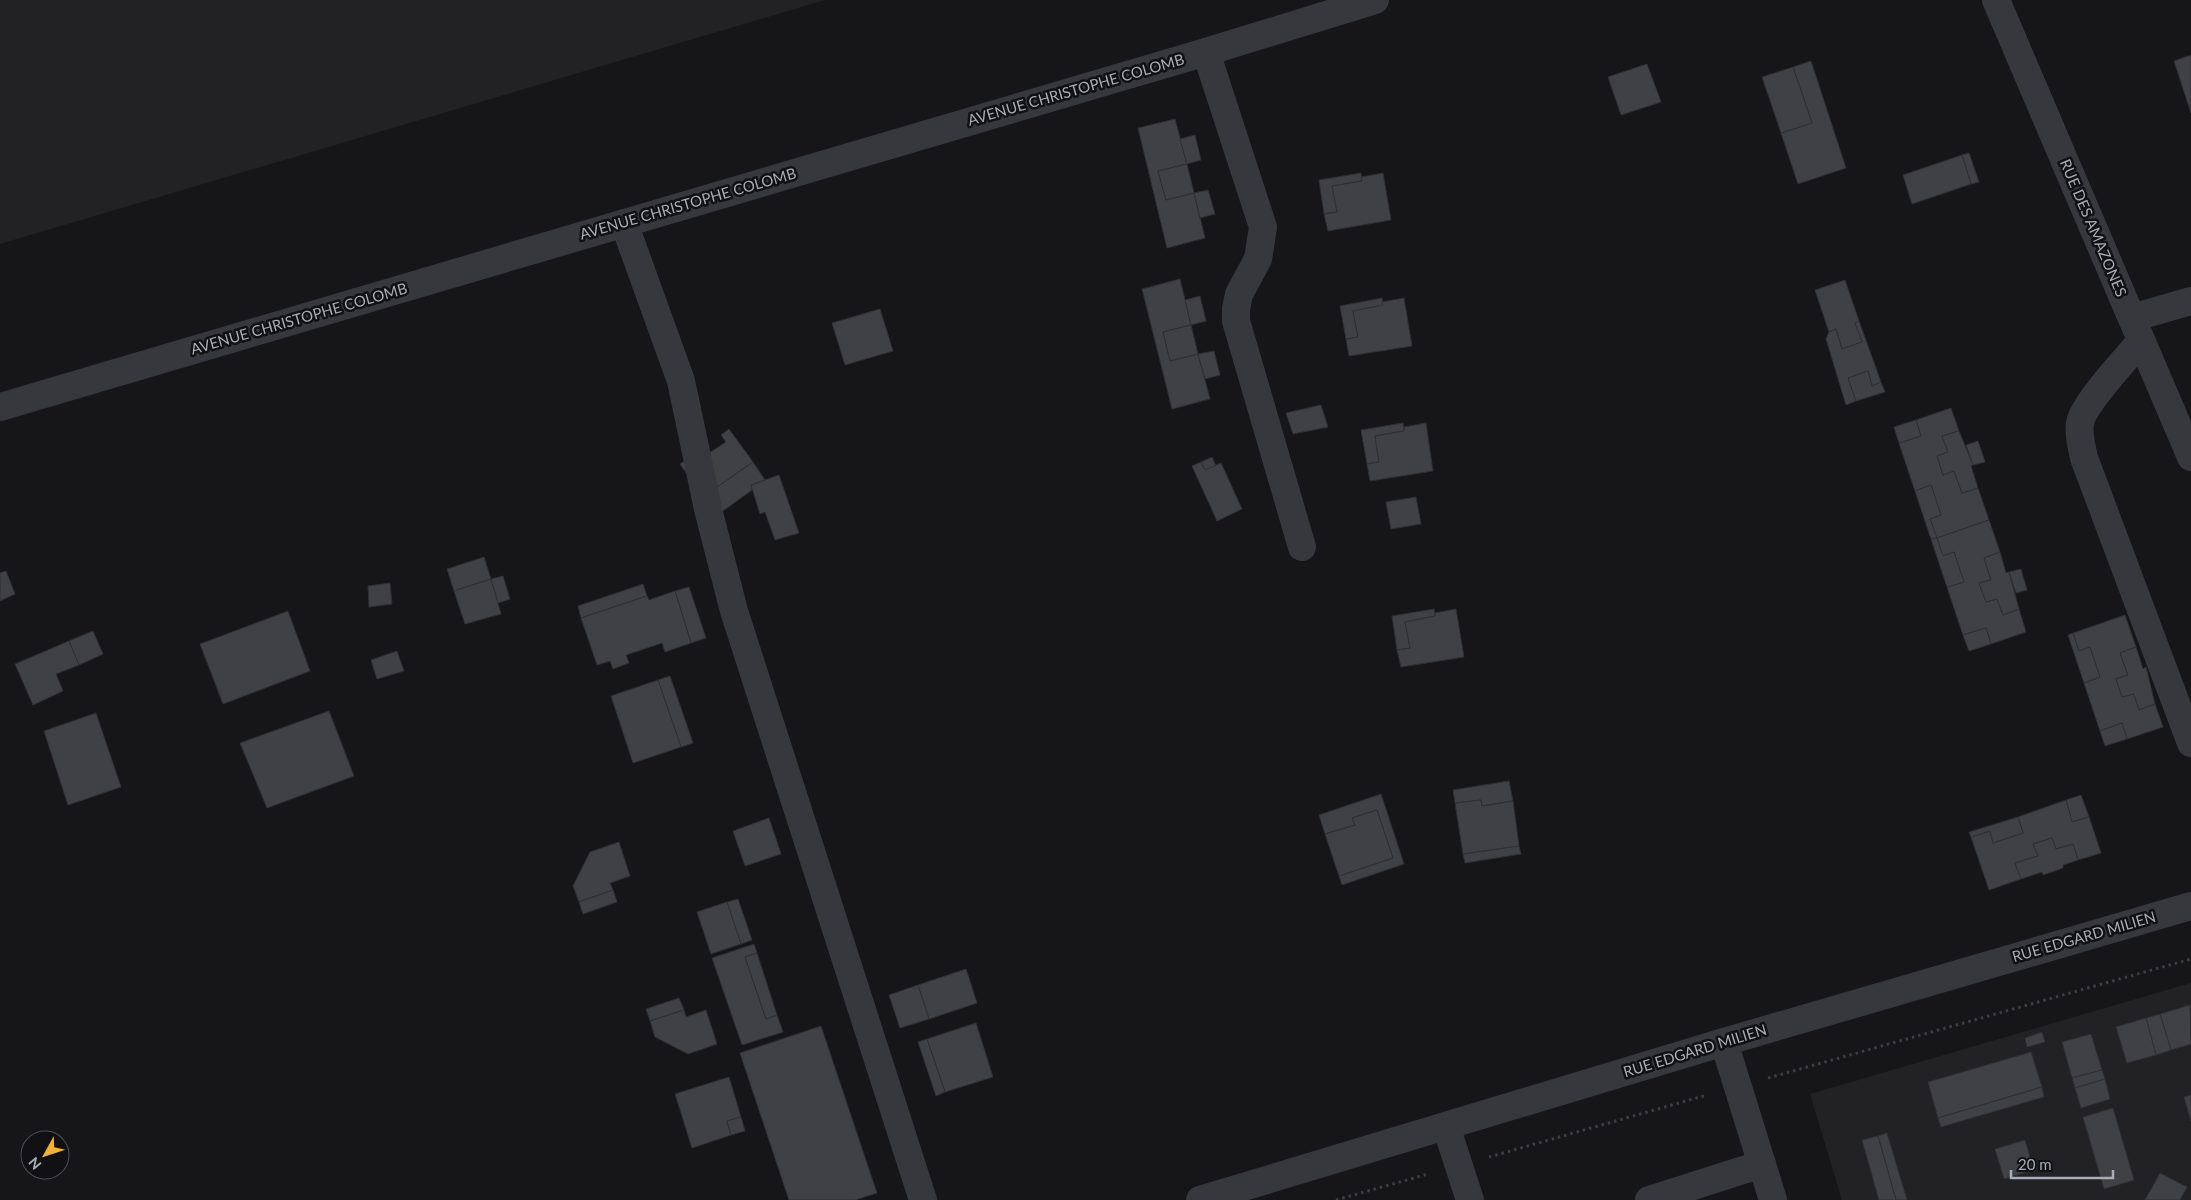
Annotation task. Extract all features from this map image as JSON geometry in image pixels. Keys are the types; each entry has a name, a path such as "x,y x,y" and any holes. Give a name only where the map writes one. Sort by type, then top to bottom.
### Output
{"street":[{"name":"AVENUE CHRISTOPHE COLOMB","path":"0,407 1206,52 1375,0"},
{"name":"RUE DES AMAZONES","path":"1996,0 2191,456"},
{"path":"1206,52 1263,227 1258,259 1239,294 1236,320 1302,547"},
{"path":"624,223 682,381 708,508 734,611 923,1200"},
{"path":"2191,301 2136,330 2080,422 2080,438 2084,458 2191,743"},
{"name":"RUE EDGARD MILIEN","path":"1200,1200 1724,1042 2191,906"},
{"path":"1724,1042 1773,1200"},
{"path":"1446,1126 1470,1200"},
{"path":"1649,1200 1762,1164"}],"shaded area":[{"path":"0,0 825,0 0,244"},
{"path":"2191,983 2191,1200 1842,1200 1810,1094"}],"building":[{"path":"2191,55 2191,113 2174,61"},
{"path":"1811,61 1846,168 1798,184 1781,133 1812,123 1793,67"},
{"path":"1647,64 1661,102 1621,115 1608,77"},
{"path":"1793,67 1812,123 1781,133 1762,77"},
{"path":"1175,119 1187,164 1158,171 1166,200 1194,193 1205,238 1167,248 1138,128"},
{"path":"1195,135 1201,160 1187,164 1180,139"},
{"path":"1969,153 1979,182 1971,184 1962,155"},
{"path":"1962,155 1971,184 1912,204 1903,175"},
{"path":"1187,164 1194,193 1166,200 1158,171"},
{"path":"1361,173 1362,181 1332,186 1337,212 1324,214 1319,180"},
{"path":"1383,173 1391,220 1328,231 1324,214 1337,212 1332,186 1362,181 1361,177"},
{"path":"1208,190 1215,214 1200,218 1194,193"},
{"path":"1180,279 1191,325 1163,332 1170,361 1198,354 1210,399 1172,409 1142,289"},
{"path":"1845,280 1859,321 1855,323 1862,342 1842,349 1836,329 1829,332 1815,290"},
{"path":"1200,296 1206,321 1191,325 1185,300"},
{"path":"1382,298 1383,305 1353,311 1358,337 1346,339 1340,306"},
{"path":"1404,298 1412,346 1349,356 1346,339 1358,337 1353,311 1383,305 1382,302"},
{"path":"880,309 893,351 845,365 832,323"},
{"path":"1859,321 1881,382 1872,386 1868,371 1848,378 1856,401 1846,405 1826,339 1829,332 1836,329 1842,349 1862,342 1855,323"},
{"path":"1191,325 1198,354 1170,361 1163,332"},
{"path":"1214,351 1220,375 1205,379 1198,354"},
{"path":"1868,371 1872,386 1881,382 1885,392 1856,401 1848,378"},
{"path":"1321,405 1328,427 1293,434 1286,413"},
{"path":"1951,408 1959,431 1942,436 1948,452 1937,456 1943,475 1954,471 1962,493 1978,488 1989,520 1937,538 1930,519 1941,515 1931,485 1915,491 1899,443 1921,436 1916,420"},
{"path":"1916,420 1921,436 1899,443 1894,427"},
{"path":"1403,423 1404,431 1375,436 1379,462 1367,464 1361,430"},
{"path":"1426,423 1433,471 1370,481 1367,464 1379,462 1375,436 1404,431 1404,427"},
{"path":"729,429 753,462 703,497 680,464 693,455 697,461 726,442 721,435"},
{"path":"1959,431 1973,465 1971,466 1978,488 1962,493 1954,471 1943,475 1937,456 1948,452 1942,436"},
{"path":"1978,441 1985,462 1973,465 1966,445"},
{"path":"1212,457 1216,466 1205,470 1201,462"},
{"path":"753,462 765,480 751,485 752,490 716,516 703,497"},
{"path":"1201,462 1205,470 1221,463 1242,509 1217,521 1192,466"},
{"path":"779,475 799,533 775,540 765,512 760,514 751,485"},
{"path":"1931,485 1941,515 1930,519 1937,538 1931,539 1915,491"},
{"path":"1416,497 1421,524 1391,529 1386,502"},
{"path":"1989,520 2000,552 1984,558 1991,580 1979,583 1986,602 1997,599 2003,615 2019,609 2026,632 1991,644 1986,628 1963,635 1947,587 1964,582 1954,552 1943,556 1937,538"},
{"path":"1937,538 1943,556 1954,552 1964,582 1947,587 1931,539"},
{"path":"2000,552 2006,573 2009,572 2019,609 2003,615 1997,599 1986,602 1979,583 1991,580 1984,558"},
{"path":"484,557 491,579 454,591 447,569"},
{"path":"2021,569 2027,590 2016,593 2009,572"},
{"path":"6,571 15,594 0,601 0,573"},
{"path":"503,576 510,599 498,603 491,579"},
{"path":"491,579 501,614 465,624 454,591"},
{"path":"390,583 392,604 369,607 368,586"},
{"path":"643,584 647,596 581,618 578,606"},
{"path":"689,587 706,638 691,643 675,591"},
{"path":"675,591 691,643 665,652 662,643 626,655 629,663 613,669 610,661 597,665 581,618 647,596 649,600"},
{"path":"1434,609 1435,616 1405,622 1410,648 1397,650 1392,616"},
{"path":"1456,609 1464,657 1401,667 1397,650 1410,648 1405,622 1435,616 1435,613"},
{"path":"288,611 310,671 223,704 200,644"},
{"path":"2125,615 2136,647 2120,653 2128,675 2116,679 2122,697 2134,694 2139,710 2155,704 2163,727 2127,739 2122,723 2100,731 2084,683 2100,677 2090,647 2079,651 2073,633"},
{"path":"1986,628 1991,644 1969,651 1963,635"},
{"path":"93,631 103,654 79,665 69,641"},
{"path":"2073,633 2079,651 2090,647 2100,677 2084,683 2068,635"},
{"path":"69,641 79,665 56,674 63,691 33,705 15,664"},
{"path":"2136,647 2143,669 2146,667 2155,704 2139,710 2134,694 2122,697 2116,679 2128,675 2120,653"},
{"path":"397,651 404,671 377,679 371,660"},
{"path":"670,676 693,743 681,747 658,680"},
{"path":"658,680 681,747 633,763 611,696"},
{"path":"329,711 354,776 267,808 240,743"},
{"path":"96,713 121,787 68,805 44,731"},
{"path":"2122,723 2127,739 2105,746 2100,731"},
{"path":"1509,781 1513,801 1482,806 1481,800 1455,803 1453,790"},
{"path":"1381,794 1404,864 1342,885 1339,876 1393,858 1377,810 1352,818 1355,825 1325,834 1319,815"},
{"path":"2081,795 2089,817 2072,822 2066,800"},
{"path":"1481,800 1482,806 1513,801 1519,846 1463,854 1455,803"},
{"path":"2066,800 2072,822 2089,817 2101,853 2078,860 2073,844 2056,849 2052,838 2033,844 2038,856 2015,863 2021,879 1989,890 1971,837 1990,831 1993,843 2023,833 2018,817"},
{"path":"1377,810 1393,858 1339,876 1325,834 1355,825 1352,818"},
{"path":"2018,817 2023,833 1993,843 1990,831 1971,837 1969,832"},
{"path":"769,818 781,854 745,866 733,831"},
{"path":"2052,838 2056,849 2073,844 2078,860 2043,875 2042,872 2021,879 2015,863 2038,856 2033,844"},
{"path":"619,842 630,876 610,883 613,890 579,902 573,886 590,852"},
{"path":"1519,846 1521,854 1465,863 1463,854"},
{"path":"613,890 617,902 583,914 579,902"},
{"path":"738,899 752,940 741,944 727,902"},
{"path":"727,902 741,944 711,954 697,912"},
{"path":"754,944 757,953 745,957 766,1019 777,1015 783,1032 742,1045 712,958"},
{"path":"757,953 777,1015 766,1019 745,957"},
{"path":"966,969 977,1003 929,1019 918,985"},
{"path":"918,985 929,1019 900,1028 889,995"},
{"path":"679,998 684,1010 650,1021 646,1009"},
{"path":"2190,1005 2191,1044 2171,1050 2160,1014"},
{"path":"684,1010 686,1017 706,1010 717,1044 688,1054 655,1037 650,1021"},
{"path":"2160,1014 2171,1050 2156,1055 2146,1018"},
{"path":"2146,1018 2156,1055 2127,1063 2116,1027"},
{"path":"976,1023 993,1077 945,1092 927,1039"},
{"path":"821,1026 877,1193 855,1200 789,1200 740,1053"},
{"path":"2042,1032 2045,1042 2027,1047 2025,1038"},
{"path":"2091,1034 2102,1070 2072,1078 2062,1042"},
{"path":"927,1039 945,1092 936,1096 918,1042"},
{"path":"2031,1052 2042,1087 1938,1118 1928,1082"},
{"path":"2102,1070 2105,1079 2075,1088 2072,1078"},
{"path":"729,1077 741,1117 727,1121 731,1135 692,1148 675,1094"},
{"path":"2105,1079 2110,1099 2081,1108 2075,1088"},
{"path":"2042,1087 2044,1097 1941,1127 1938,1118"},
{"path":"2191,1095 2191,1121 2184,1097"},
{"path":"2113,1108 2134,1180 2104,1189 2083,1117"},
{"path":"741,1117 745,1131 731,1135 727,1121"},
{"path":"1887,1133 1907,1200 1896,1200 1878,1136"},
{"path":"1878,1136 1896,1200 1879,1200 1862,1140"},
{"path":"2025,1140 2034,1170 2004,1179 1995,1149"},
{"path":"2160,1173 2187,1187 2180,1200 2145,1200"}]}
